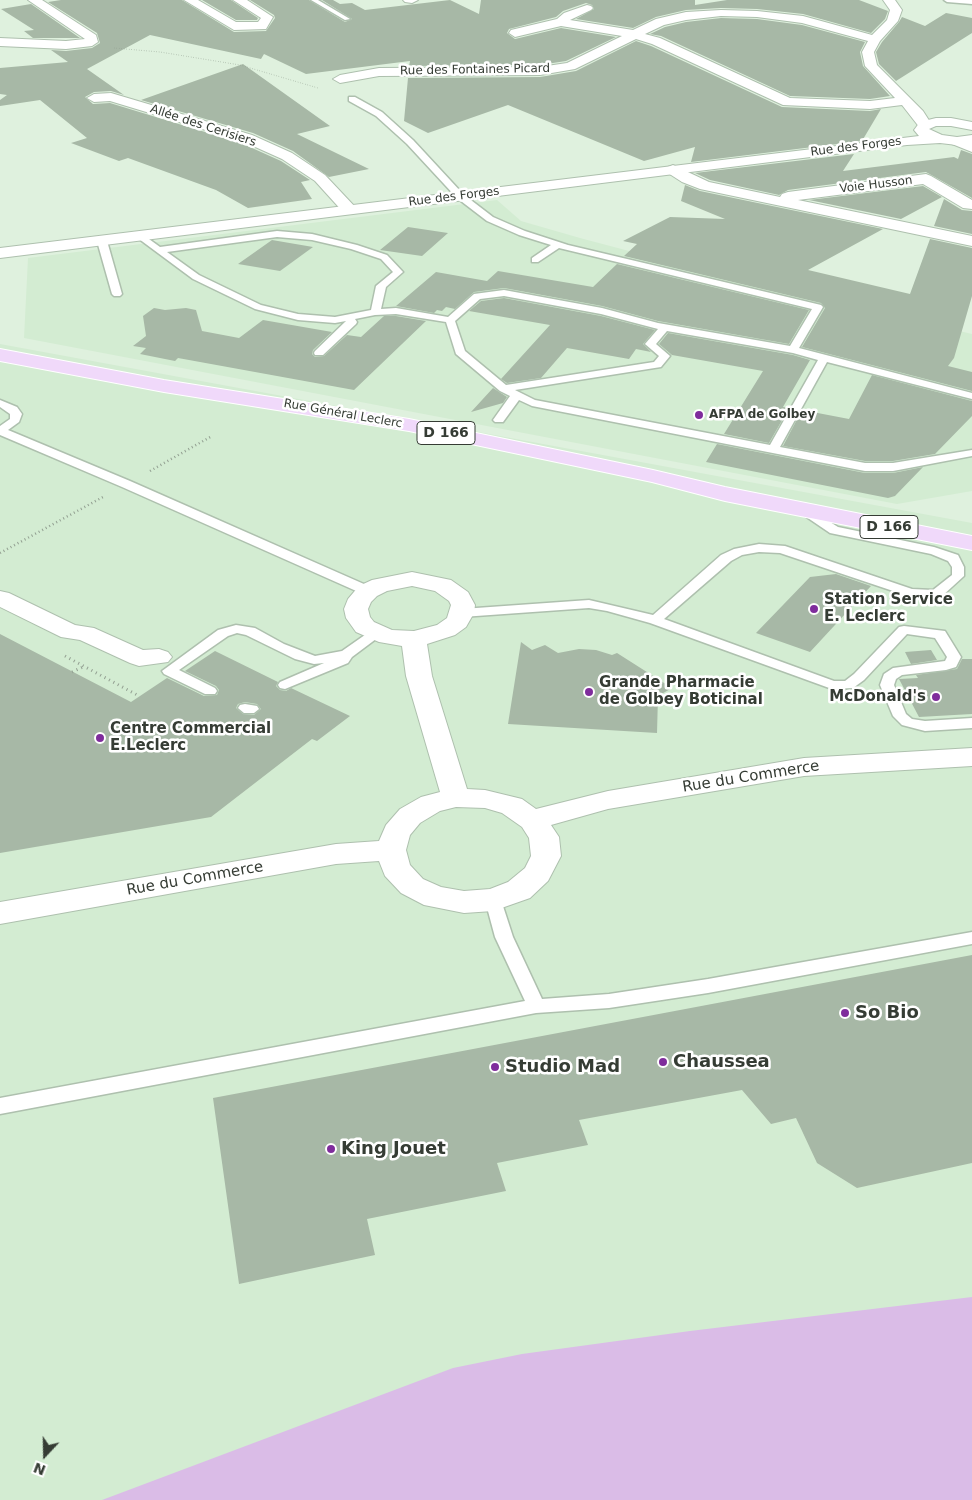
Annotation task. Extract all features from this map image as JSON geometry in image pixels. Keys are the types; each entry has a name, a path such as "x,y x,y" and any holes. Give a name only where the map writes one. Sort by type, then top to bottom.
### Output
{"main road":[{"name":"Rue Général Leclerc","path":"0,355 164,386 396,438 647,484 725,494 972,542"}],"street":[{"path":"0,42 83,44 92,42 92,38 34,0"},
{"path":"190,0 234,26 262,26 267,17 239,0"},
{"path":"757,14 766,0"},
{"path":"889,0 896,10 892,21 875,39 868,52 872,66 905,101 922,124 940,139 972,139"},
{"path":"561,22 568,15 586,8"},
{"name":"Rue des Fontaines Picard","path":"340,79 388,72 540,71 570,66 632,34 660,22 686,16 757,14 803,20 875,39"},
{"path":"516,33 561,22 632,34 656,41 772,97 788,102 862,105 905,101"},
{"name":"Allée des Cerisiers","path":"94,98 111,97 247,138 287,156 320,178 350,210"},
{"name":"Rue des Forges","path":"907,141 922,124 943,122 972,126"},
{"name":"Rue des Forges","path":"0,253 907,141 940,139"},
{"path":"957,140 972,148"},
{"name":"Voie Husson","path":"674,170 687,179 705,186 972,241"},
{"name":"Voie Husson","path":"777,202 790,196 926,179 969,205"},
{"path":"396,581 428,581 452,591 459,597 462,613 457,622 446,630 431,636 414,639 377,634 365,626 358,618 356,609 360,600 368,591 380,585 396,581"},
{"path":"0,598 70,632 85,633 139,658 159,657"},
{"path":"414,639 420,676 456,798"},
{"name":"Rue du Commerce","path":"532,820 608,800 804,767 972,757"},
{"path":"456,798 485,799 512,806 532,820 544,837 546,856 537,874 518,890 493,900 464,902 435,898 412,886 396,869 391,850 396,832 410,816 431,804 456,798"},
{"name":"Rue du Commerce","path":"0,913 336,854 391,850"}],"lane":[{"path":"314,0 347,19"},
{"path":"947,0 972,2"},
{"path":"352,99 379,114 410,142 460,196 490,219 557,244 818,307 793,350"},
{"path":"158,250 277,234 312,237 354,247 384,257 398,272 381,286 375,312"},
{"path":"139,236 196,277 258,307 298,317 335,320 375,312 396,311 450,320"},
{"path":"102,241 117,294"},
{"path":"535,260 557,244"},
{"path":"450,320 477,296 504,293 602,312 664,328 793,350 972,396"},
{"path":"319,353 352,322 348,317"},
{"path":"450,320 460,352 504,389 532,402 865,467 893,467 972,453"},
{"path":"504,389 657,365 665,356 650,344 664,328"},
{"path":"773,450 824,358"},
{"path":"498,420 517,395"},
{"path":"0,403 13,409 16,414 15,420 0,431 126,484 368,591"},
{"path":"655,620 726,558 738,552 759,548 781,549 911,593 936,594 958,576 958,567 953,558 934,550 834,530 806,511"},
{"path":"462,613 589,604 628,611 832,685 848,685 859,677 904,630 940,634 954,657 950,664 898,671 889,677 886,685 900,716 907,722 925,726 972,723"},
{"path":"210,691 169,671 223,633 236,629 250,631 279,647 314,660 328,659 347,654"},
{"path":"285,685 328,668 377,634"},
{"path":"493,900 504,937 536,1006"},
{"path":"0,1106 536,1006 609,1001 708,986 807,970 972,938"}],"path":[{"path":"83,44 160,52 240,65 352,99"},
{"path":"59,654 139,696"}],"shaded area":[{"name":"AFPA de Golbey","path":"497,200 521,221 580,238 678,264 972,334 972,491 897,504 24,338 28,258"},
{"path":"0,344 972,523 972,1386 613,1500 0,1500"},
{"path":"972,1297 972,1500 102,1500 453,1368 522,1354 690,1331"}],"building":[{"path":"61,0 182,0 234,32 266,31 275,18 274,15 250,0 309,0 345,22 352,19 322,0 333,0 340,4 352,3 365,10 450,0 479,14 481,0 695,0 695,5 727,0 859,0 888,11 885,19 871,33 803,14 757,9 721,8 686,10 656,17 633,28 576,19 594,9 592,5 586,3 563,11 556,17 509,29 507,33 515,39 561,28 616,37 566,61 540,65 409,66 410,61 306,74 264,54 261,59 150,35 87,69 124,95 111,91 94,92 85,97 93,104 110,103 241,143 281,161 310,180 301,182 312,199 248,208 216,190 128,158 119,161 71,143 87,138 40,100 0,106 0,100 7,95 0,94 0,68 68,62 51,50 66,51 92,48 100,43 97,33 48,2"},
{"path":"202,0 231,0 258,18 257,20 236,20"},
{"path":"31,4 80,38 33,38 24,31 34,30 1,9"},
{"path":"946,13 972,18 972,33 896,81 879,64 876,52 882,42 902,17 925,26"},
{"path":"721,18 757,19 802,25 865,42 860,52 863,66 890,96 870,99 790,96 661,36 650,34 665,27 686,22"},
{"path":"636,41 651,46 782,107 870,111 881,109 862,141 691,162 695,147 644,161 508,105 428,133 404,121 408,78 540,77 576,71"},
{"path":"243,64 330,126 297,134 369,169 329,177 293,151 253,133 141,100"},
{"path":"961,150 972,154 972,198 926,172 788,190 779,195 710,180 695,173 854,154 843,171 954,157 958,159"},
{"path":"685,185 700,191 883,229 808,270 910,294 930,239 972,248 972,296 954,358 948,366 972,372 972,391 802,347 825,308 821,303 624,256 637,244 623,241 670,217 725,219 681,201"},
{"path":"923,186 942,197 901,219 809,200"},
{"path":"944,199 962,210 972,211 972,234 934,226"},
{"path":"408,227 448,233 422,256 380,250"},
{"path":"272,240 313,247 280,271 238,264"},
{"path":"617,264 809,310 789,344 658,321 602,306 504,288 474,292 455,309 446,307 442,311 437,310 434,313 396,306 436,272 487,281 498,271 593,287"},
{"path":"504,298 601,316 655,330 643,344 651,352 636,349 629,359 567,348 541,378 507,383 501,379 550,325 469,311 481,301"},
{"path":"154,308 165,310 186,308 196,310 202,331 239,338 263,320 332,332 313,350 312,354 315,357 324,356 347,335 361,337 384,316 426,321 354,390 178,358 175,361 140,354 146,348 133,346 146,336 143,316"},
{"path":"668,333 793,355 810,360 783,407 789,408 769,443 724,434 763,371 672,355 659,344"},
{"path":"872,375 972,401 972,416 935,454 893,461 865,461 783,446 802,410 849,419"},
{"path":"493,388 507,397 503,403 471,412"},
{"path":"717,444 865,473 893,473 923,467 895,496 888,498 706,462"},
{"name":"Station Service E. Leclerc","path":"836,574 871,586 810,652 756,633 810,577"},
{"name":"Centre Commercial E.Leclerc","path":"0,634 131,702 167,678 204,696 217,695 219,690 216,686 185,671 215,651 278,682 276,686 280,690 286,691 291,688 350,716 317,741 312,739 211,817 0,853","holes":["245,702 257,704 261,709 254,715 243,714 236,708 238,704"]},
{"name":"Grande Pharmacie de Golbey Boticinal","path":"521,642 532,650 545,645 558,653 579,649 596,650 612,655 617,653 672,688 658,696 657,733 508,724"},
{"path":"931,650 937,660 911,664 905,652"},
{"name":"McDonald's","path":"962,659 972,659 972,714 919,717 899,679 918,678 916,675 957,669"},
{"path":"972,955 972,1163 857,1188 817,1163 796,1118 771,1124 742,1090 579,1120 588,1145 497,1163 506,1191 367,1219 375,1255 239,1284 213,1098"}],"place":[{"name":"AFPA de Golbey","path":"699,415"},
{"name":"Station Service E. Leclerc","path":"814,609"},
{"name":"Grande Pharmacie de Golbey Boticinal","path":"589,692"},
{"name":"McDonald's","path":"936,697"},
{"name":"Centre Commercial E.Leclerc","path":"100,738"},
{"name":"So Bio","path":"845,1013"},
{"name":"Chaussea","path":"663,1062"},
{"name":"Studio Mad","path":"495,1067"},
{"name":"King Jouet","path":"331,1149"}]}
